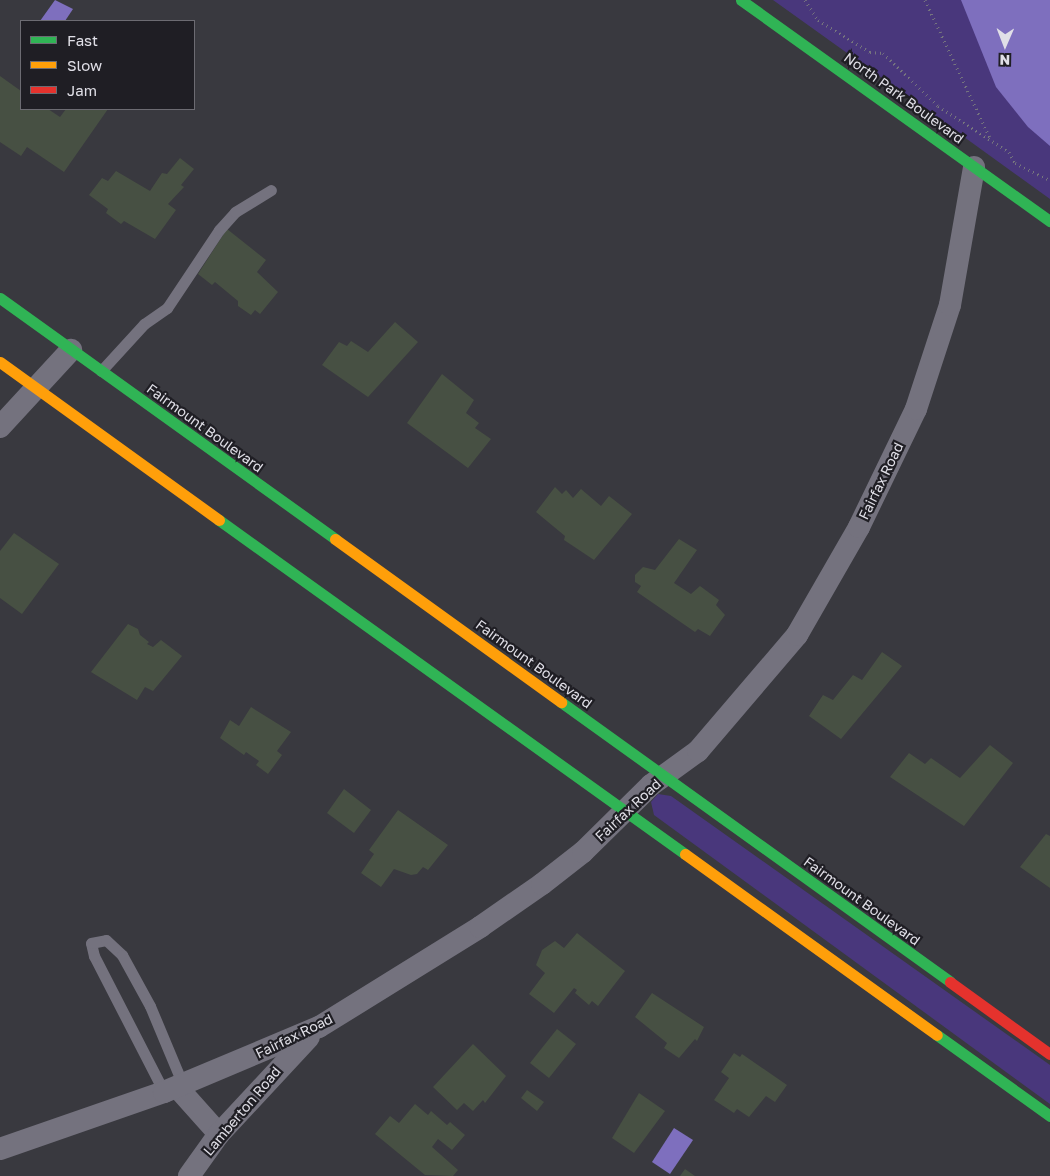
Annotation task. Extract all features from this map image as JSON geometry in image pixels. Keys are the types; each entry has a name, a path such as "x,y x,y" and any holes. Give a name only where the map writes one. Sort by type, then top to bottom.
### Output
{"main road":[{"name":"North Park Boulevard","path":"741,0 1050,221"},
{"name":"Fairmount Boulevard","path":"0,298 1050,1054"},
{"path":"0,362 1050,1116"}],"street":[{"name":"Fairfax Road","path":"0,1149 175,1088 319,1027 480,927 542,884 583,852 625,810 698,751 797,636 859,527 916,409 947,314 974,167"},
{"path":"0,428 71,350"},
{"name":"Lamberton Road","path":"189,1176 219,1134 319,1027"},
{"path":"175,1088 219,1134"}],"lane":[{"path":"101,371 144,324 168,308 219,230 235,212 271,190"},
{"path":"106,940 122,955 150,1006 175,1088 94,956 90,943 106,940"}],"path":[{"path":"805,0 818,20 870,52 883,53 938,106 1009,152 1015,162 1050,180"},
{"path":"925,0 990,139"}],"shaded area":[{"path":"55,0 73,9 66,20 41,20"},
{"path":"773,0 1050,0 1050,199 935,116"},
{"path":"961,0 1050,0 1050,146 1028,127 996,87"},
{"path":"658,794 671,796 1050,1065 1050,1104 654,815 651,802"},
{"path":"674,1128 693,1140 670,1174 652,1162"}],"building":[{"path":"0,76 20,90 20,110 50,110 60,117 65,110 107,110 64,172 27,147 21,156 0,142"},
{"path":"180,158 194,169 181,185 184,187 168,204 176,210 155,239 124,221 121,224 106,213 108,209 89,195 102,178 108,181 116,171 150,191 162,173 167,174"},
{"path":"227,229 266,260 257,272 278,292 260,314 255,310 251,315 238,306 238,301 215,282 212,285 198,274"},
{"path":"395,322 418,342 368,397 322,365 339,342 347,346 351,341 368,352"},
{"path":"442,374 474,400 466,413 479,423 475,428 491,439 468,468 407,423"},
{"path":"555,487 562,494 566,490 573,498 581,489 601,506 609,496 632,514 594,560 564,540 565,536 536,512"},
{"path":"14,533 59,564 22,614 0,598 0,551"},
{"path":"679,539 697,550 674,583 691,594 700,586 719,600 716,605 725,615 710,636 698,629 695,632 637,592 641,586 635,582 635,575 643,567 655,570"},
{"path":"128,624 138,629 140,635 149,642 147,644 153,647 161,640 182,656 153,691 145,687 137,700 91,672"},
{"path":"882,652 902,666 841,739 809,716 823,695 833,700 853,675 862,680"},
{"path":"251,707 291,732 277,751 282,755 268,774 256,765 259,761 246,752 244,755 220,738 230,720 239,726"},
{"path":"990,745 1013,763 964,826 890,777 909,753 925,764 931,758 960,778"},
{"path":"344,789 371,810 354,833 327,813"},
{"path":"398,810 448,845 428,870 423,867 417,874 411,875 394,869 381,887 361,873 374,854 369,850"},
{"path":"1046,834 1050,836 1050,888 1020,867"},
{"path":"577,933 625,971 598,1006 592,1001 589,1005 575,993 577,990 574,988 554,1013 529,994 545,973 536,965 542,950 555,941 564,948"},
{"path":"652,993 704,1027 697,1041 695,1039 679,1058 664,1048 667,1043 635,1017"},
{"path":"557,1029 576,1044 549,1078 530,1063"},
{"path":"473,1044 506,1076 485,1103 483,1100 473,1111 464,1103 457,1110 433,1087"},
{"path":"734,1053 740,1057 742,1054 787,1085 775,1102 766,1096 749,1117 737,1109 734,1113 714,1100 729,1078 721,1072"},
{"path":"527,1090 544,1102 537,1111 521,1098"},
{"path":"639,1093 665,1111 634,1153 612,1138"},
{"path":"415,1104 428,1115 431,1111 447,1125 450,1122 465,1135 452,1150 438,1139 432,1147 458,1170 453,1176 425,1175 375,1134 390,1116 399,1123"},
{"path":"685,1169 695,1176 680,1176"}],"traffic: fast":[{"path":"741,0 1050,221"},
{"path":"0,298 335,539"},
{"path":"219,520 685,854"},
{"path":"561,702 950,982"},
{"path":"937,1035 1050,1116"}],"traffic: slow":[{"path":"0,362 219,520"},
{"path":"335,539 561,702"},
{"path":"685,854 937,1035"}],"traffic: jam":[{"path":"950,982 1050,1054"}]}
